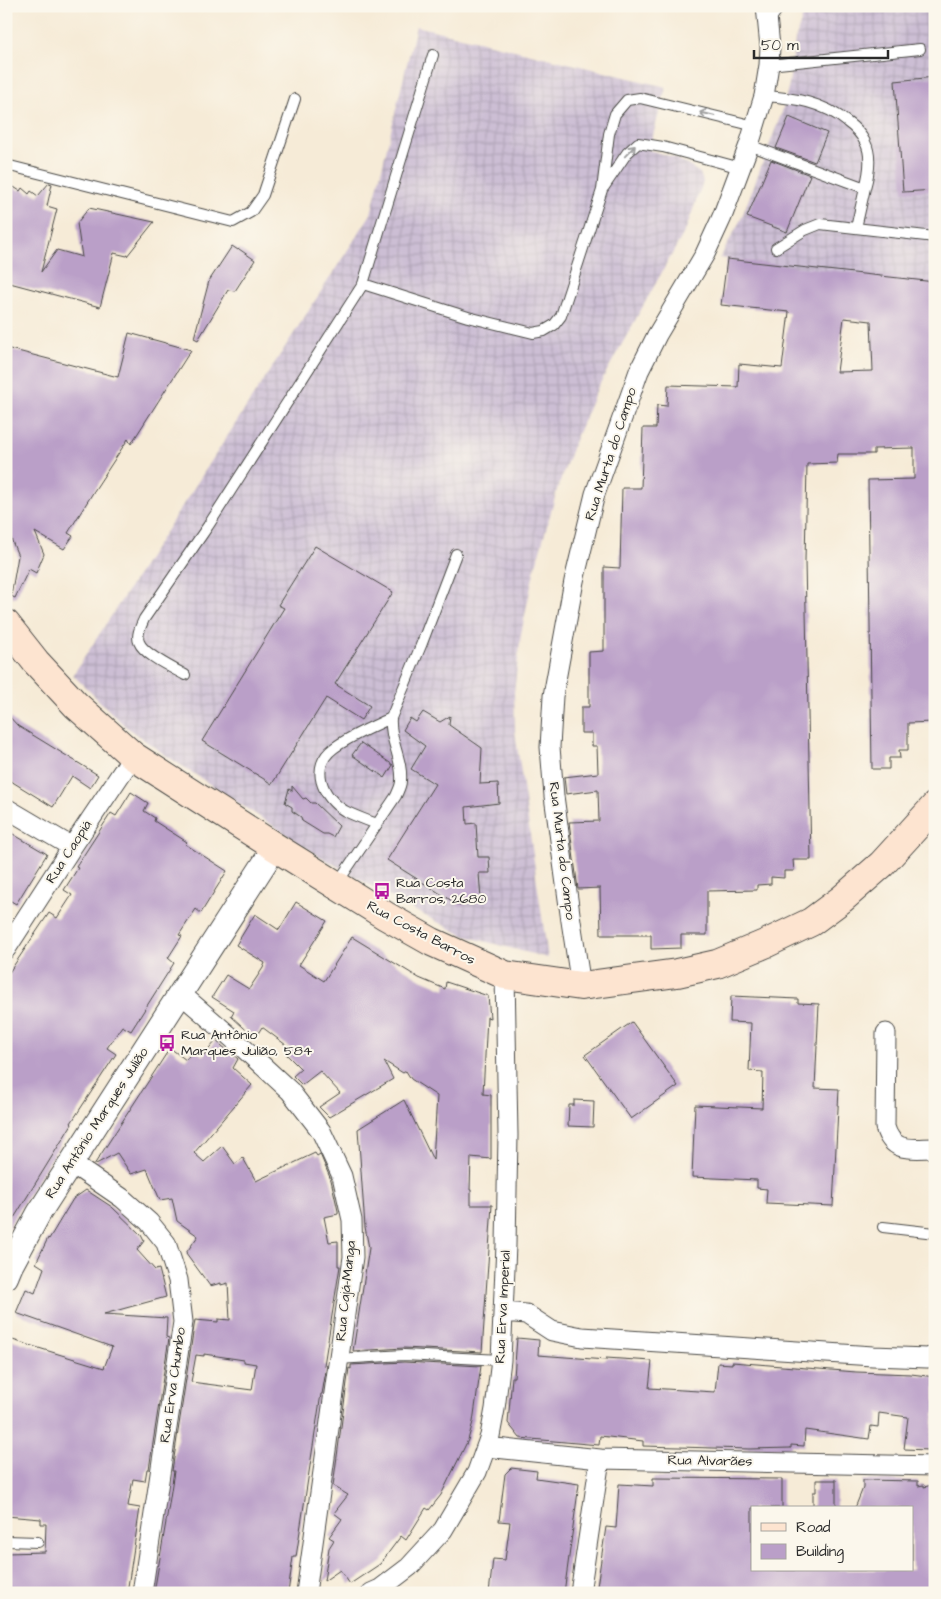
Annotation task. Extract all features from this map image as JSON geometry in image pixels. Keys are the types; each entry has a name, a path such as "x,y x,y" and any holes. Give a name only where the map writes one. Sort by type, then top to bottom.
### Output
{"main road":[{"name":"Rua Costa Barros","path":"6,624 36,662 76,705 134,756 336,886 432,942 505,975 581,986 677,974 717,964 811,922 842,899 882,864 935,806"}],"street":[{"name":"Rua Murta do Campo","path":"581,986 570,921 554,796 550,747 553,696 574,581 595,494 639,372 657,335 705,254 722,217 749,145 764,96 769,65 770,47 767,14"},
{"name":"Rua Caopiá","path":"6,949 134,756"},
{"path":"6,808 72,847"},
{"name":"Rua Antônio Marques Julião","path":"6,1277 39,1213 275,847"},
{"name":"Rua Erva Imperial","path":"371,1593 380,1589 409,1567 443,1530 477,1472 490,1436 501,1360 504,1312 508,1135 505,975"},
{"name":"Rua Cajá-Manga","path":"180,993 290,1091 321,1131 342,1176 352,1220 353,1257 306,1593"},
{"path":"886,1033 885,1127 888,1137 896,1146 905,1148 935,1148"},
{"name":"Rua Erva Chumbo","path":"71,1163 122,1198 149,1222 166,1243 178,1280 183,1322 144,1544 142,1593"},
{"path":"504,1312 526,1314 552,1331 582,1338 873,1356 927,1358 935,1356"},
{"name":"Rua Alvarães","path":"486,1447 600,1459 935,1466"},
{"path":"580,1593 600,1459"}],"lane":[{"path":"767,14 780,6"},
{"path":"769,65 920,49"},
{"path":"185,675 147,652 139,642 141,625 214,518 363,284 433,55"},
{"path":"764,96 786,97 824,106 856,128 866,142 869,159 868,175 856,228"},
{"path":"363,284 468,317 533,333 544,331 554,325 561,316 602,190 609,134 615,114 627,100 640,98 755,126"},
{"path":"6,164 234,222 251,212 263,195 295,99"},
{"path":"602,190 627,153 638,143 657,146 741,168"},
{"path":"749,145 865,188"},
{"path":"776,248 805,230 820,224 935,237"},
{"path":"336,886 396,796 401,782 401,769 390,729 391,718 456,554"},
{"path":"376,824 343,810 327,795 319,777 322,763 332,749 391,718"},
{"path":"883,1227 935,1233"},
{"path":"338,1359 404,1355 501,1360"},
{"path":"6,1541 38,1542"}],"shaded area":[{"path":"806,6 935,6 935,284 720,258 741,219 782,112 789,84 795,40"},
{"path":"416,26 666,87 649,150 676,158 700,173 703,182 686,229 598,387 575,440 557,490 534,572 521,634 514,692 515,731 548,958 465,936 408,907 316,854 161,752 125,726 73,675 371,214"}],"building":[{"path":"935,77 935,190 903,192 895,81"},
{"path":"789,117 827,133 815,162 776,148"},
{"path":"771,160 810,175 787,232 747,217"},
{"path":"6,182 20,191 22,188 29,194 31,191 38,196 49,183 52,184 47,206 57,209 41,272 57,250 82,257 77,223 89,208 154,222 127,256 114,253 100,307 6,282"},
{"path":"232,246 255,260 235,291 228,290 198,340 194,338 209,281"},
{"path":"727,259 935,282 935,712 932,712 933,722 908,723 908,750 899,750 900,758 889,758 889,769 872,769 868,480 914,479 914,448 874,449 874,454 838,454 837,463 807,464 805,561 811,860 793,860 794,871 784,871 784,878 771,877 771,884 757,885 757,890 707,891 707,935 681,935 681,948 651,949 651,935 601,935 600,888 578,889 569,822 599,821 598,790 566,794 564,777 598,773 597,746 592,746 592,733 581,733 581,707 589,707 589,652 604,651 604,567 620,568 622,488 641,488 643,428 656,428 657,405 667,406 668,385 738,387 739,364 782,368 789,312 721,305","holes":["844,318 871,321 873,371 837,372"]},
{"path":"129,333 191,350 131,444 128,439 94,491 68,533 73,536 64,549 35,532 44,554 36,573 29,569 15,598 11,596 18,556 6,526 6,348 118,377"},
{"path":"315,546 393,592 335,684 370,706 361,720 326,698 272,784 202,741 284,608 278,605"},
{"path":"423,712 440,722 450,716 449,725 482,748 480,784 498,783 499,803 466,807 467,824 476,823 478,857 489,857 490,873 479,873 481,900 460,906 387,860 435,784 411,769 425,746 403,730 410,718 416,722"},
{"path":"6,713 18,726 98,775 90,788 72,776 53,807 6,778"},
{"path":"361,743 393,765 385,778 352,755"},
{"path":"292,786 303,799 306,798 311,803 315,803 339,826 333,837 323,834 302,821 301,817 292,811 292,807 285,803 289,789 292,791"},
{"path":"131,792 148,803 144,811 155,818 154,821 227,871 201,913 196,909 179,935 182,936 168,958 174,963 131,1031 122,1026 107,1048 116,1054 71,1123 6,1231 6,977 49,913 57,918 72,895 64,890 78,868 76,867 111,813 116,816"},
{"path":"6,830 47,854 16,904 6,898"},
{"path":"296,902 327,921 299,965 324,981 352,937 419,978 445,989 446,982 488,996 490,1018 487,1017 483,1094 491,1095 491,1159 471,1157 470,1190 471,1205 492,1205 482,1352 404,1348 353,1351 369,1248 365,1227 358,1129 404,1100 433,1160 437,1096 411,1079 406,1071 403,1073 384,1061 393,1079 329,1117 319,1107 340,1093 320,1071 302,1085 293,1076 301,1069 285,1053 290,1048 262,1027 255,1038 231,1016 234,1011 212,997 226,975 249,989 263,968 265,963 236,945 255,914 279,930"},
{"path":"731,996 798,999 798,1003 819,1004 815,1088 839,1089 833,1206 766,1203 767,1189 757,1188 757,1180 692,1177 695,1105 762,1108 763,1072 749,1071 751,1023 730,1022"},
{"path":"632,1022 678,1086 631,1119 585,1055"},
{"path":"216,1041 238,1059 233,1068 252,1085 194,1153 204,1162 222,1146 235,1164 243,1158 256,1181 315,1153 317,1156 320,1154 331,1180 338,1211 338,1214 324,1217 329,1242 338,1241 338,1266 340,1266 324,1365 327,1365 296,1557 293,1557 288,1593 154,1593 174,1471 172,1471 195,1320 218,1322 218,1319 230,1320 228,1283 210,1286 186,1253 198,1236 177,1221 172,1198 160,1200 147,1169 131,1174 117,1153 94,1165 170,1048 186,1060 194,1049 203,1056","holes":["204,1354 244,1360 244,1362 256,1364 252,1390 191,1382 196,1355 204,1356"]},
{"path":"574,1100 594,1101 593,1127 568,1126 569,1105 574,1105"},
{"path":"86,1190 112,1207 141,1235 144,1241 137,1250 155,1270 159,1269 166,1297 104,1314 167,1318 166,1337 169,1338 149,1469 147,1469 145,1481 133,1479 128,1506 140,1508 127,1593 6,1593 6,1553 45,1552 46,1524 41,1524 41,1519 6,1516 6,1338 104,1368 112,1347 16,1313 26,1289 35,1293 44,1268 36,1263 48,1238 73,1199"},
{"path":"517,1338 539,1340 538,1355 652,1361 649,1388 715,1392 718,1363 732,1364 732,1362 935,1377 935,1409 929,1450 904,1449 908,1417 879,1413 878,1427 871,1426 869,1439 805,1430 804,1446 791,1445 791,1448 749,1449 643,1446 643,1441 600,1436 599,1445 520,1438 508,1423"},
{"path":"404,1362 481,1366 473,1422 468,1440 441,1495 429,1510 426,1508 406,1540 401,1536 380,1564 350,1584 340,1570 324,1581 329,1548 334,1540 329,1537 342,1519 334,1513 348,1495 333,1486 349,1368 351,1369 351,1365"},
{"path":"511,1468 537,1471 536,1478 579,1484 564,1593 538,1593 517,1590 517,1593 489,1593 493,1559 505,1560 510,1522 499,1521 505,1474"},
{"path":"653,1478 782,1479 782,1506 751,1506 751,1572 914,1572 914,1506 856,1506 863,1488 863,1480 918,1481 918,1486 932,1485 935,1492 935,1593 596,1593 606,1527 616,1528 619,1484 653,1486"},
{"path":"816,1480 836,1480 836,1506 813,1506 813,1492 816,1492"}],"place":[{"name":"Rua Costa Barros, 2680","path":"382,891"},
{"name":"Rua Antônio Marques Julião, 584","path":"167,1043"}]}
